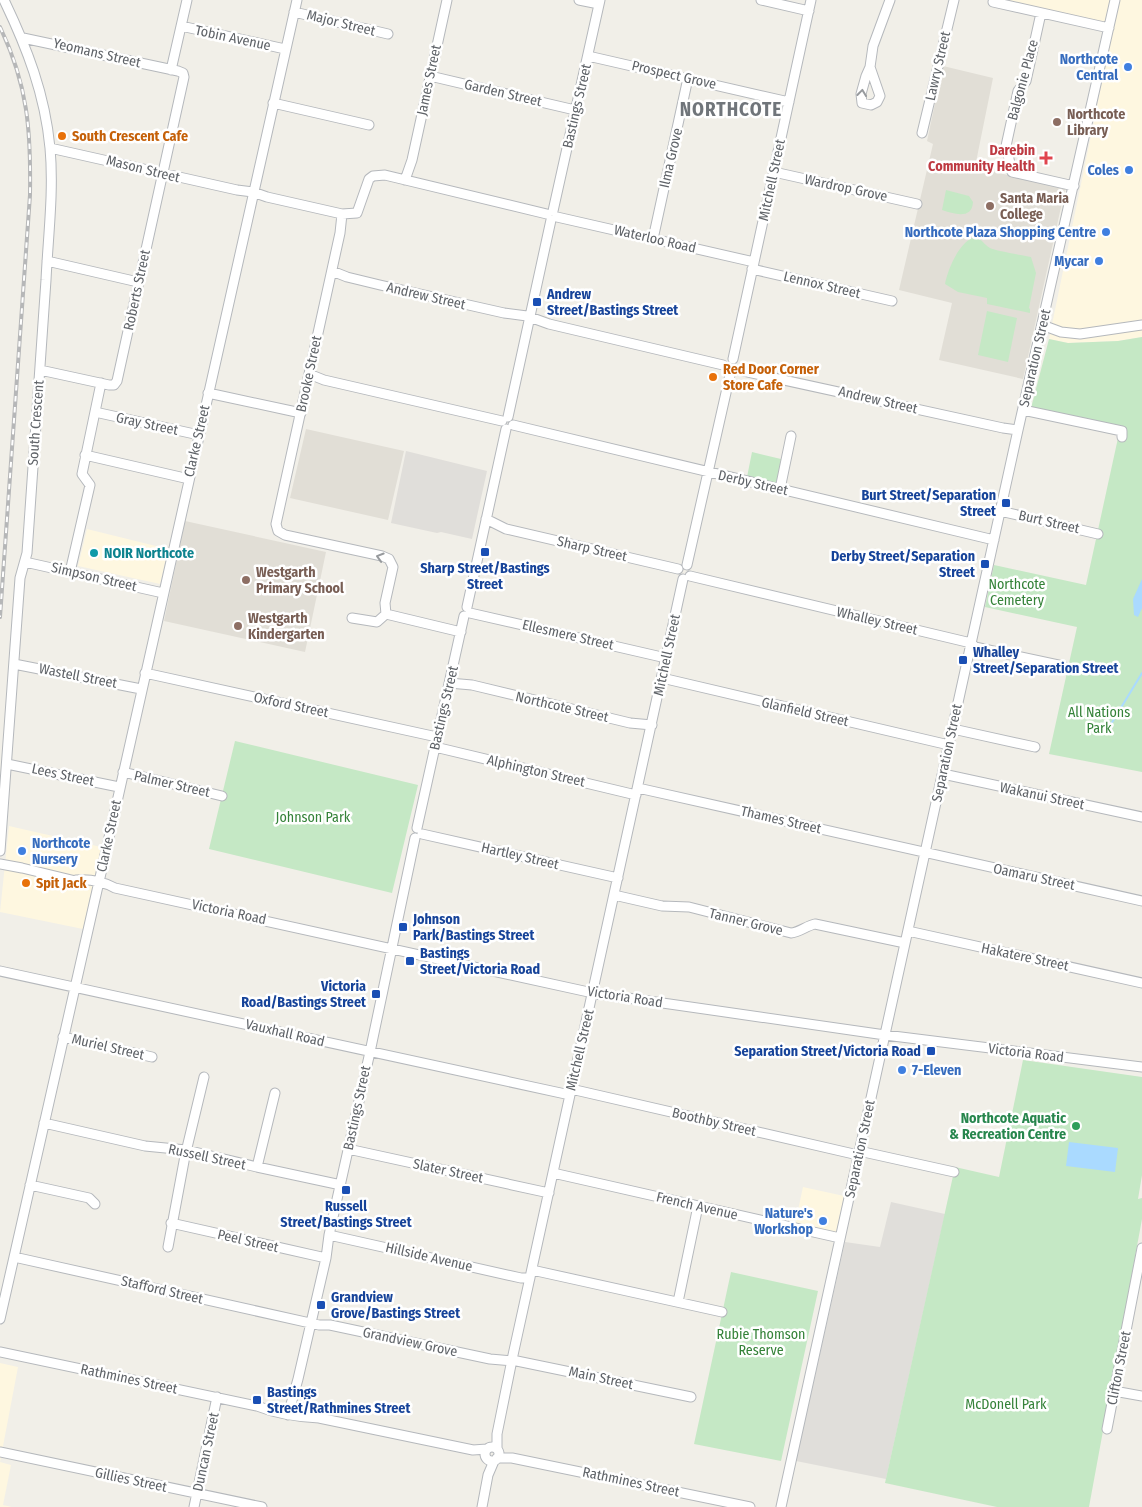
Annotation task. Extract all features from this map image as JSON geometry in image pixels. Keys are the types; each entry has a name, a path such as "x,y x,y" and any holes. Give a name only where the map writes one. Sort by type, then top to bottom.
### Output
{"street":[{"name":"South Crescent","path":"0,852 20,578 28,544 51,187 50,148 35,73 23,38 4,0"},
{"path":"171,70 187,0"},
{"name":"Clarke Street","path":"0,1319 297,0"},
{"name":"James Street","path":"407,181 447,0"},
{"path":"579,0 600,2"},
{"path":"761,0 809,11"},
{"name":"Mitchell Street","path":"733,359 811,0"},
{"path":"870,68 875,40 890,0"},
{"name":"Lawry Street","path":"922,133 954,0"},
{"name":"Separation Street","path":"782,1506 1000,511 1115,0"},
{"name":"Bastings Street","path":"292,1413 391,947 418,833 437,737 467,612 600,2"},
{"path":"993,2 1109,28"},
{"name":"Major Street","path":"294,12 388,34"},
{"name":"Balgonie Place","path":"1041,13 1026,81 1018,91 1006,146 1012,172 1074,186"},
{"name":"Tobin Avenue","path":"181,26 285,49"},
{"name":"Yeomans Street","path":"23,38 171,70"},
{"name":"Prospect Grove","path":"588,56 789,102"},
{"name":"Roberts Street","path":"101,383 114,385 117,381 184,77 183,74 171,70"},
{"name":"Garden Street","path":"430,76 575,110"},
{"name":"Ilma Grove","path":"653,239 688,78"},
{"path":"273,103 369,125"},
{"name":"Mason Street","path":"50,148 350,215"},
{"name":"Wardrop Grove","path":"774,172 917,204"},
{"name":"Waterloo Road","path":"350,215 361,204 365,188 371,177 385,175 653,239 753,266"},
{"name":"Brooke Street","path":"350,215 340,233 276,524 280,533 389,559 393,567 385,603 386,614"},
{"path":"47,261 138,282"},
{"name":"Lennox Street","path":"753,266 892,301"},
{"name":"Andrew Street","path":"331,274 723,365"},
{"path":"1042,325 1061,332 1080,334 1142,325"},
{"path":"733,359 738,363 738,370 730,376 724,373 723,365 726,360 733,359"},
{"path":"40,370 101,383 82,474 90,485 70,572"},
{"name":"Andrew Street","path":"738,370 1018,430"},
{"name":"Derby Street","path":"309,376 994,540"},
{"path":"687,578 692,571 682,567 730,376"},
{"path":"208,393 301,413"},
{"path":"1023,410 1122,432"},
{"name":"Gray Street","path":"95,412 199,435"},
{"path":"780,489 792,436"},
{"path":"85,455 189,479"},
{"name":"Burt Street","path":"1000,511 1098,534"},
{"name":"Sharp Street","path":"486,519 506,529"},
{"name":"Sharp Street","path":"484,529 506,529 682,567"},
{"name":"Simpson Street","path":"25,562 162,593"},
{"name":"Mitchell Street","path":"482,1507 570,1092 666,658 687,578"},
{"name":"Whalley Street","path":"687,578 971,643 975,647 1063,666"},
{"name":"Ellesmere Street","path":"467,612 666,658"},
{"path":"352,618 377,622 386,614 461,632"},
{"name":"Wastell Street","path":"14,664 141,689"},
{"name":"Oxford Street","path":"145,673 437,737"},
{"name":"Glanfield Street","path":"662,678 949,745"},
{"name":"Northcote Street","path":"450,680 630,723 652,725"},
{"path":"952,729 1035,747"},
{"name":"Alphington Street","path":"435,747 637,791"},
{"name":"Lees Street","path":"7,764 119,787"},
{"name":"Palmer Street","path":"122,772 222,796"},
{"name":"Wakanui Street","path":"943,774 1142,817"},
{"name":"Thames Street","path":"637,791 925,853"},
{"name":"Hartley Street","path":"418,833 618,878"},
{"name":"Oamaru Street","path":"925,853 1142,901"},
{"name":"Victoria Road","path":"0,864 76,880 84,879 98,884 109,884 115,888 391,947 593,993 885,1035 1142,1067"},
{"name":"Tanner Grove","path":"614,895 662,906 689,907 792,933 815,924 905,943"},
{"name":"Hakatere Street","path":"908,931 1142,983"},
{"name":"Vauxhall Road","path":"0,971 370,1052 570,1092"},
{"name":"Muriel Street","path":"63,1037 152,1057"},
{"path":"168,1247 186,1150 204,1077"},
{"name":"Boothby Street","path":"570,1092 954,1172"},
{"path":"257,1167 275,1093"},
{"name":"Russell Street","path":"44,1123 145,1146 186,1150 341,1185"},
{"name":"Slater Street","path":"348,1149 549,1193"},
{"name":"French Avenue","path":"553,1173 840,1238"},
{"path":"30,1185 89,1198 95,1204"},
{"path":"678,1302 698,1206"},
{"name":"Peel Street","path":"171,1223 326,1258"},
{"name":"Hillside Avenue","path":"329,1234 521,1278 531,1274 722,1312"},
{"name":"Clifton Street","path":"1106,1429 1142,1248"},
{"name":"Stafford Street","path":"14,1257 311,1321"},
{"name":"Grandview Grove","path":"311,1321 512,1362"},
{"name":"Rathmines Street","path":"0,1352 217,1397 257,1406 272,1412 292,1413 319,1418 750,1507"},
{"name":"Main Street","path":"512,1362 691,1397"},
{"path":"1114,1391 1142,1396"},
{"name":"Duncan Street","path":"194,1507 217,1397"},
{"name":"Gillies Street","path":"0,1452 262,1507"}],"shaded area":[{"path":"1000,0 1110,0 1104,25"},
{"name":"Northcote Plaza Shopping Centre","path":"1119,0 1142,0 1142,337 1118,341 1068,343 1049,339"},
{"name":"Santa Maria College","path":"943,66 993,78 975,167 1065,189 1023,379 939,360 952,303 899,290 933,144 927,141"},
{"path":"306,429 404,451 388,520 290,498"},
{"path":"406,451 487,471 472,539 391,523"},
{"name":"Westgarth Primary School","path":"185,521 326,552 305,652 164,621"},
{"path":"87,529 168,549 160,584 78,566"},
{"path":"9,826 101,847 83,929 0,912"},
{"path":"803,1187 844,1196 836,1233 795,1224"},
{"path":"891,1202 945,1214 886,1479 796,1461 845,1242 880,1247"},
{"path":"0,1363 18,1367 0,1462"},
{"path":"0,1462 11,1465 3,1505 12,1507 0,1507"}],"green space":[{"path":"946,190 969,196 973,202 972,208 962,214 942,210"},
{"path":"972,238 981,240 993,249 1031,257 1036,273 1029,308 1030,313 987,304 987,298 958,292 945,284 954,258 962,246"},
{"path":"987,311 1017,318 1008,362 978,355"},
{"name":"All Nations Park","path":"1142,337 1142,772 1049,754 1077,627 985,607 994,565 1086,585 1118,438 1123,438 1125,428 1031,408 1049,339 1068,343 1118,341"},
{"path":"752,452 781,459 777,483 747,477"},
{"name":"Johnson Park","path":"235,741 418,785 392,893 209,849"},
{"name":"McDonell Park","path":"1023,1060 1142,1077 1142,1175 1138,1199 1142,1198 1142,1219 1089,1507 997,1507 885,1483 955,1167 999,1177"},
{"name":"Rubie Thomson Reserve","path":"731,1272 818,1291 781,1461 694,1444"}],"water":[{"path":"1142,579 1142,608 1138,617 1134,615 1133,599"},
{"path":"1069,1142 1118,1148 1115,1172 1066,1166"}],"waterway":[{"path":"1105,734 1142,673"}],"railway":[{"path":"0,27 17,69 22,89 30,150 30,195 0,617"}],"place":[{"name":"Northcote Central","path":"1128,67"},
{"name":"Northcote Library","path":"1057,122"},
{"name":"South Crescent Cafe","path":"62,136"},
{"name":"Darebin Community Health","path":"1046,158"},
{"name":"Coles","path":"1129,170"},
{"name":"Santa Maria College","path":"990,206"},
{"name":"Northcote Plaza Shopping Centre","path":"1106,232"},
{"name":"Mycar","path":"1099,261"},
{"name":"Andrew Street/Bastings Street","path":"537,302"},
{"name":"Red Door Corner Store Cafe","path":"713,377"},
{"name":"Burt Street/Separation Street","path":"1006,503"},
{"name":"Sharp Street/Bastings Street","path":"485,552"},
{"name":"NOIR Northcote","path":"94,553"},
{"name":"Derby Street/Separation Street","path":"985,564"},
{"name":"Westgarth Primary School","path":"246,580"},
{"name":"Westgarth Kindergarten","path":"238,626"},
{"name":"Whalley Street/Separation Street","path":"963,660"},
{"name":"Northcote Nursery","path":"22,851"},
{"name":"Spit Jack","path":"26,883"},
{"name":"Johnson Park/Bastings Street","path":"403,927"},
{"name":"Bastings Street/Victoria Road","path":"410,961"},
{"name":"Victoria Road/Bastings Street","path":"376,994"},
{"name":"Separation Street/Victoria Road","path":"931,1051"},
{"name":"7-Eleven","path":"902,1070"},
{"name":"Northcote Aquatic & Recreation Centre","path":"1076,1126"},
{"name":"Russell Street/Bastings Street","path":"346,1190"},
{"name":"Nature's Workshop","path":"823,1221"},
{"name":"Grandview Grove/Bastings Street","path":"321,1305"},
{"name":"Bastings Street/Rathmines Street","path":"257,1400"}],"district":[{"name":"NORTHCOTE","path":"731,109"}],"park label":[{"name":"Northcote Cemetery","path":"1017,592"}]}
